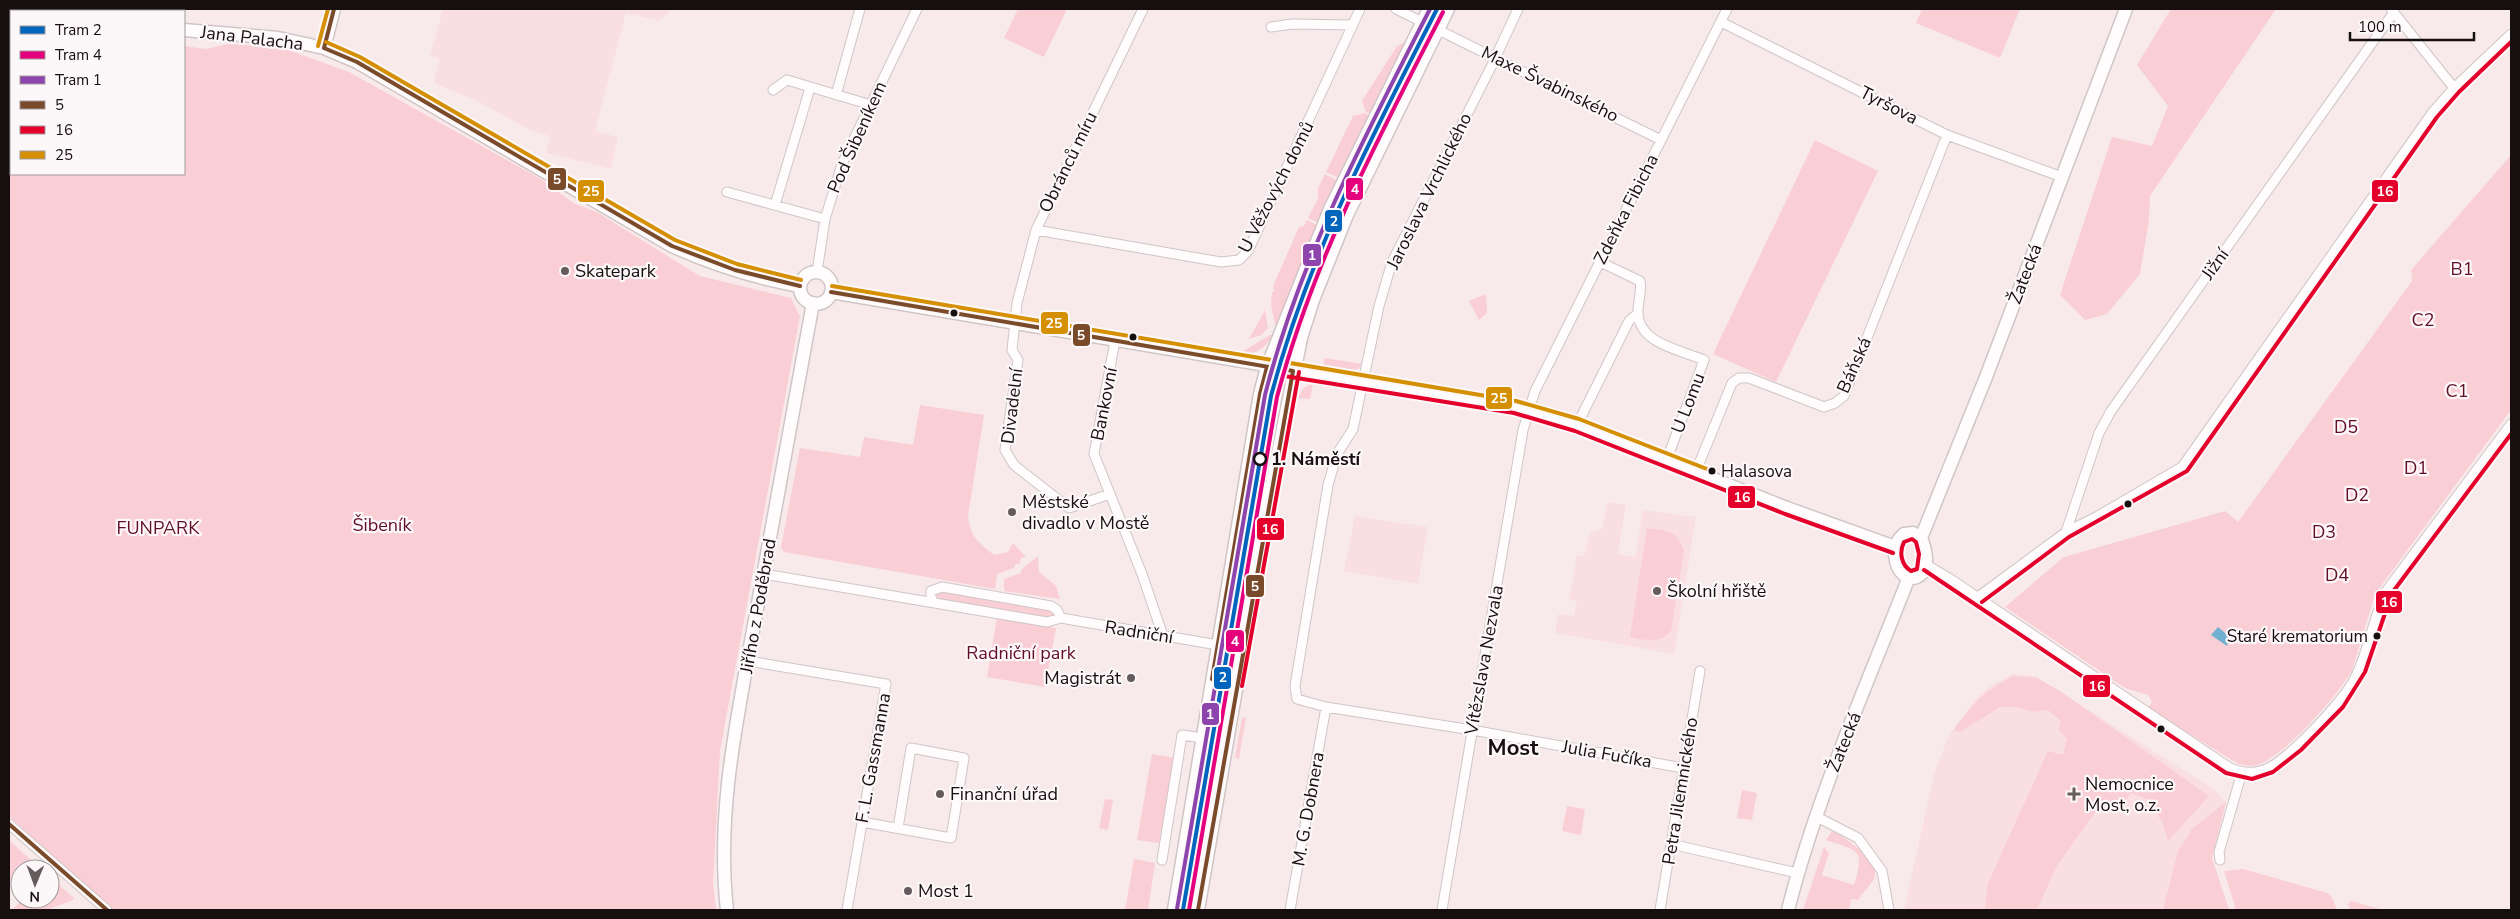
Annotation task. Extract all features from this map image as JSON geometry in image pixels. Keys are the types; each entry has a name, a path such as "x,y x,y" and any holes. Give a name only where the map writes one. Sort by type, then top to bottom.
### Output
{"street":[{"path":"324,48 334,9"},
{"path":"836,95 860,9"},
{"name":"Pod Šibeníkem","path":"817,272 825,219 842,164 917,9"},
{"name":"Obránců míru","path":"1015,323 1017,303 1036,230 1143,9"},
{"name":"U Věžových domů","path":"1036,230 1221,262 1239,260 1248,251 1360,9"},
{"name":"Maxe Švabinského","path":"1396,9 1661,140"},
{"path":"1174,910 1260,394 1267,367 1330,209 1429,9"},
{"path":"1198,910 1293,371 1313,300 1347,215 1448,9"},
{"name":"Jaroslava Vrchlického","path":"1326,707 1297,699 1295,686 1328,485 1337,454 1354,429 1378,306 1392,262 1496,57 1518,9"},
{"name":"Zdeňka Fibicha","path":"1528,411 1535,391 1727,9"},
{"name":"Žatecká","path":"1921,538 1986,376 2126,9"},
{"path":"2393,10 2454,88"},
{"name":"Jižní","path":"2066,532 2099,433 2111,411 2393,10"},
{"name":"Tyršova","path":"1721,22 1947,134 2062,177"},
{"path":"1271,27 1292,24 1353,25"},
{"name":"Jana Palacha","path":"185,30 278,38 324,48 356,62 672,246 712,264 743,274 800,286"},
{"path":"1978,597 2066,532 2098,516 2182,467 2416,136 2454,88 2511,34"},
{"path":"773,90 788,80 870,105"},
{"path":"775,205 810,88"},
{"name":"Báňská","path":"1696,471 1732,383 1739,378 1749,378 1824,407 1835,403 1844,396 1947,134"},
{"path":"727,192 825,219"},
{"name":"U Lomu","path":"1600,262 1640,280 1638,313 1641,327 1649,338 1704,360 1667,459"},
{"path":"817,272 829,279 831,292 826,300 813,303 802,295 800,286 808,274 817,272"},
{"path":"831,292 1267,367 1483,401 1528,411 1577,425 1787,508 1895,546"},
{"name":"Jiřího z Poděbrad","path":"727,910 723,873 724,814 748,661 813,303"},
{"path":"1577,425 1628,321 1638,313"},
{"name":"Divadelní","path":"1015,323 1012,350 1018,360 1005,450 1014,464 1069,508 1110,494"},
{"name":"Bankovní","path":"1110,494 1094,454 1110,378 1115,341"},
{"name":"Vítězslava Nezvala","path":"1442,910 1523,430 1528,411"},
{"path":"1927,565 1978,597 2230,768 2242,772 2261,771 2277,764 2340,702 2354,680 2378,607 2386,590 2511,424"},
{"path":"1110,494 1142,574 1163,636"},
{"path":"1904,534 1913,534 1921,538 1927,565 1923,573 1917,577 1909,577 1901,573 1897,564 1895,546 1904,534"},
{"name":"Radniční","path":"764,574 1047,622 1061,618 1218,645"},
{"name":"Žatecká","path":"1788,910 1797,873 1816,816 1909,577"},
{"name":"Radniční","path":"911,600 942,587 1051,606 1057,610 1061,618"},
{"path":"931,591 930,594 934,603"},
{"name":"F. L. Gassmanna","path":"748,661 886,684 847,910"},
{"name":"Petra Jilemnického","path":"1660,910 1700,672"},
{"path":"1326,707 1472,730"},
{"name":"M. G. Dobnera","path":"1290,910 1326,707"},
{"name":"Julia Fučíka","path":"1472,730 1683,768"},
{"path":"1162,860 1182,735 1203,738"},
{"path":"862,822 950,838 964,758 911,748 898,828"},
{"path":"2220,860 2219,852 2242,772"},
{"path":"1816,816 1858,838 1882,871 1889,910"},
{"path":"9,824 107,910"},
{"path":"1671,844 1797,873"}],"shaded area":[{"path":"443,9 672,9 659,21 626,13 595,131 618,137 611,169 546,153 550,136 532,131 475,100 436,84 434,81 440,59 430,56"},
{"path":"1607,502 1626,505 1618,554 1635,557 1643,510 1696,517 1674,654 1555,633 1558,614 1574,616 1577,601 1569,600 1577,555 1584,556 1590,533 1602,529"},
{"path":"1355,516 1428,527 1418,584 1344,571"},
{"name":"Nemocnice Most, o.z.","path":"2013,674 2035,676 2215,790 2226,802 2212,858 2229,910 1904,910 1934,774 1949,735 1978,696 1990,686"}],"green space":[{"path":"1018,9 1067,9 1044,57 1004,38"},
{"path":"1922,9 2020,9 2000,58 1916,23"},
{"path":"2171,9 2276,9 2150,196 2149,220 2140,274 2107,314 2085,320 2060,295 2112,137 2152,146 2168,106 2137,65"},
{"name":"Šibeník","path":"9,25 10,175 185,175 185,46 206,49 228,44 283,48 349,72 539,178 575,204 595,211 700,276 791,298 800,316 720,751 713,883 716,910 113,910 60,862 60,859 57,859 9,816"},
{"path":"1407,41 1371,113 1366,112 1362,101 1397,46"},
{"path":"1365,113 1370,116 1339,178 1326,172 1353,116"},
{"path":"1815,140 1878,171 1776,382 1713,354"},
{"path":"2511,155 2511,410 2375,594 2352,671 2322,710 2295,738 2281,750 2257,765 2238,764 2148,708 2152,702 2148,695 2125,688 2005,607 2064,557 2225,511 2238,522 2412,281 2411,270"},
{"path":"1325,174 1338,181 1319,223 1308,218 1318,199 1318,188"},
{"path":"1307,220 1319,226 1277,326 1271,305 1272,292 1275,291 1273,289 1274,284 1299,227 1304,226"},
{"path":"1486,294 1487,313 1479,320 1469,301"},
{"path":"1265,310 1268,328 1261,335 1249,339"},
{"path":"1273,335 1263,348 1254,353 1238,354"},
{"path":"1325,358 1362,364 1358,369 1354,370 1323,365"},
{"path":"1313,383 1310,399 1297,398 1304,388"},
{"path":"920,405 984,415 968,516 971,529 979,542 994,555 1008,552 1013,543 1026,557 1021,558 1020,563 1015,565 1014,568 997,574 995,589 784,552 781,547 800,448 860,457 864,437 913,445"},
{"path":"1253,464 1258,465 1223,662 1220,662"},
{"path":"1264,466 1268,467 1234,664 1229,663"},
{"name":"Školní hřiště","path":"1647,528 1670,532 1678,539 1684,551 1671,631 1657,640 1630,637"},
{"path":"1038,556 1039,572 1056,586 1060,599 1004,591 1004,579 1021,573 1022,569"},
{"path":"938,591 1053,610 1054,615 1048,619 940,600 935,594"},
{"name":"Radniční park","path":"997,618 1056,628 1045,687 987,677"},
{"path":"1218,668 1223,669 1191,850 1187,850"},
{"path":"1228,670 1233,671 1202,852 1198,851"},
{"path":"2014,676 2037,678 2060,691 2209,796 2168,841 2162,822 2149,800 2131,793 2124,802 2116,806 2103,801 2056,867 2037,910 1985,910 1988,883 2048,751 2063,755 2067,739 2059,730 2061,721 2048,710 2032,712 2018,707 2000,707 1960,732 1954,730 1980,698 1995,686"},
{"path":"1246,717 1239,759 1235,758 1242,718"},
{"path":"1152,754 1174,758 1159,843 1137,840"},
{"path":"1742,790 1757,793 1752,820 1737,818"},
{"path":"1105,799 1113,800 1108,830 1099,828"},
{"path":"2226,802 2212,858 2229,910 2163,910 2178,851 2192,829"},
{"path":"1567,806 1585,809 1581,835 1562,831"},
{"path":"1832,831 1845,838 1867,857 1875,872 1874,878 1858,900 1851,899 1849,910 1803,910 1824,847 1829,853 1822,875 1854,885 1859,858 1852,850 1826,840"},
{"path":"9,840 30,859 10,859 9,879"},
{"path":"1197,858 1201,859 1192,910 1188,910"},
{"path":"1134,859 1155,863 1148,910 1125,910"},
{"path":"2243,869 2327,893 2331,896 2337,910 2236,910 2224,871"},
{"path":"60,886 74,898 60,905"},
{"path":"2351,901 2383,910 2350,910 2348,904"},
{"path":"13,909 50,909 47,910"}],"water":[{"path":"2218,627 2232,639 2228,642 2227,646 2211,635"}],"tram line":[{"name":"1","path":"1177,909 1265,395 1297,294 1316,246 1359,150 1430,9"},
{"name":"2","path":"1183,910 1271,396 1303,294 1323,246 1366,151 1437,9"},
{"name":"4","path":"1189,910 1277,397 1309,296 1329,248 1372,153 1443,12"}],"transit line":[{"name":"25","path":"318,46 328,9"},
{"name":"5","path":"324,48 334,9"},
{"name":"25","path":"326,42 360,57 675,240 737,264 801,280"},
{"name":"16","path":"1982,602 2069,537 2187,471 2437,117 2459,92 2511,42"},
{"name":"5","path":"324,48 357,62 672,246 735,270 800,286"},
{"name":"25","path":"832,286 1516,401 1579,419 1712,471"},
{"name":"5","path":"831,292 1293,371 1198,910"},
{"name":"5","path":"1212,679 1260,394 1267,367"},
{"name":"16","path":"1242,686 1299,372"},
{"name":"16","path":"1180,910 1266,395 1272,374 1514,413 1575,431 1785,514 1893,553"},
{"name":"16","path":"1924,570 2226,773 2252,779 2273,772 2301,750 2343,707 2365,672 2392,593 2511,434"},
{"name":"16","path":"1912,539 1916,542 1919,554 1917,569 1911,571 1903,562 1901,554 1904,542 1912,539"},
{"name":"5","path":"9,824 107,910"}],"place":[{"name":"Skatepark","path":"565,271"},
{"name":"1. Náměstí","path":"1260,459"},
{"name":"Halasova","path":"1712,471"},
{"name":"Městské divadlo v Mostě","path":"1012,512"},
{"name":"Školní hřiště","path":"1657,591"},
{"name":"Staré krematorium","path":"2377,636"},
{"name":"Magistrát","path":"1131,678"},
{"name":"Finanční úřad","path":"940,794"},
{"name":"Nemocnice Most, o.z.","path":"2074,794"},
{"name":"Most 1","path":"908,891"}],"district":[{"name":"Most","path":"1513,747"}],"park label":[{"name":"B1","path":"2462,269"},
{"name":"C2","path":"2423,320"},
{"name":"C1","path":"2457,391"},
{"name":"D5","path":"2346,427"},
{"name":"D1","path":"2416,468"},
{"name":"D2","path":"2357,495"},
{"name":"FUNPARK","path":"158,528"},
{"name":"D3","path":"2324,532"},
{"name":"D4","path":"2337,575"}]}
